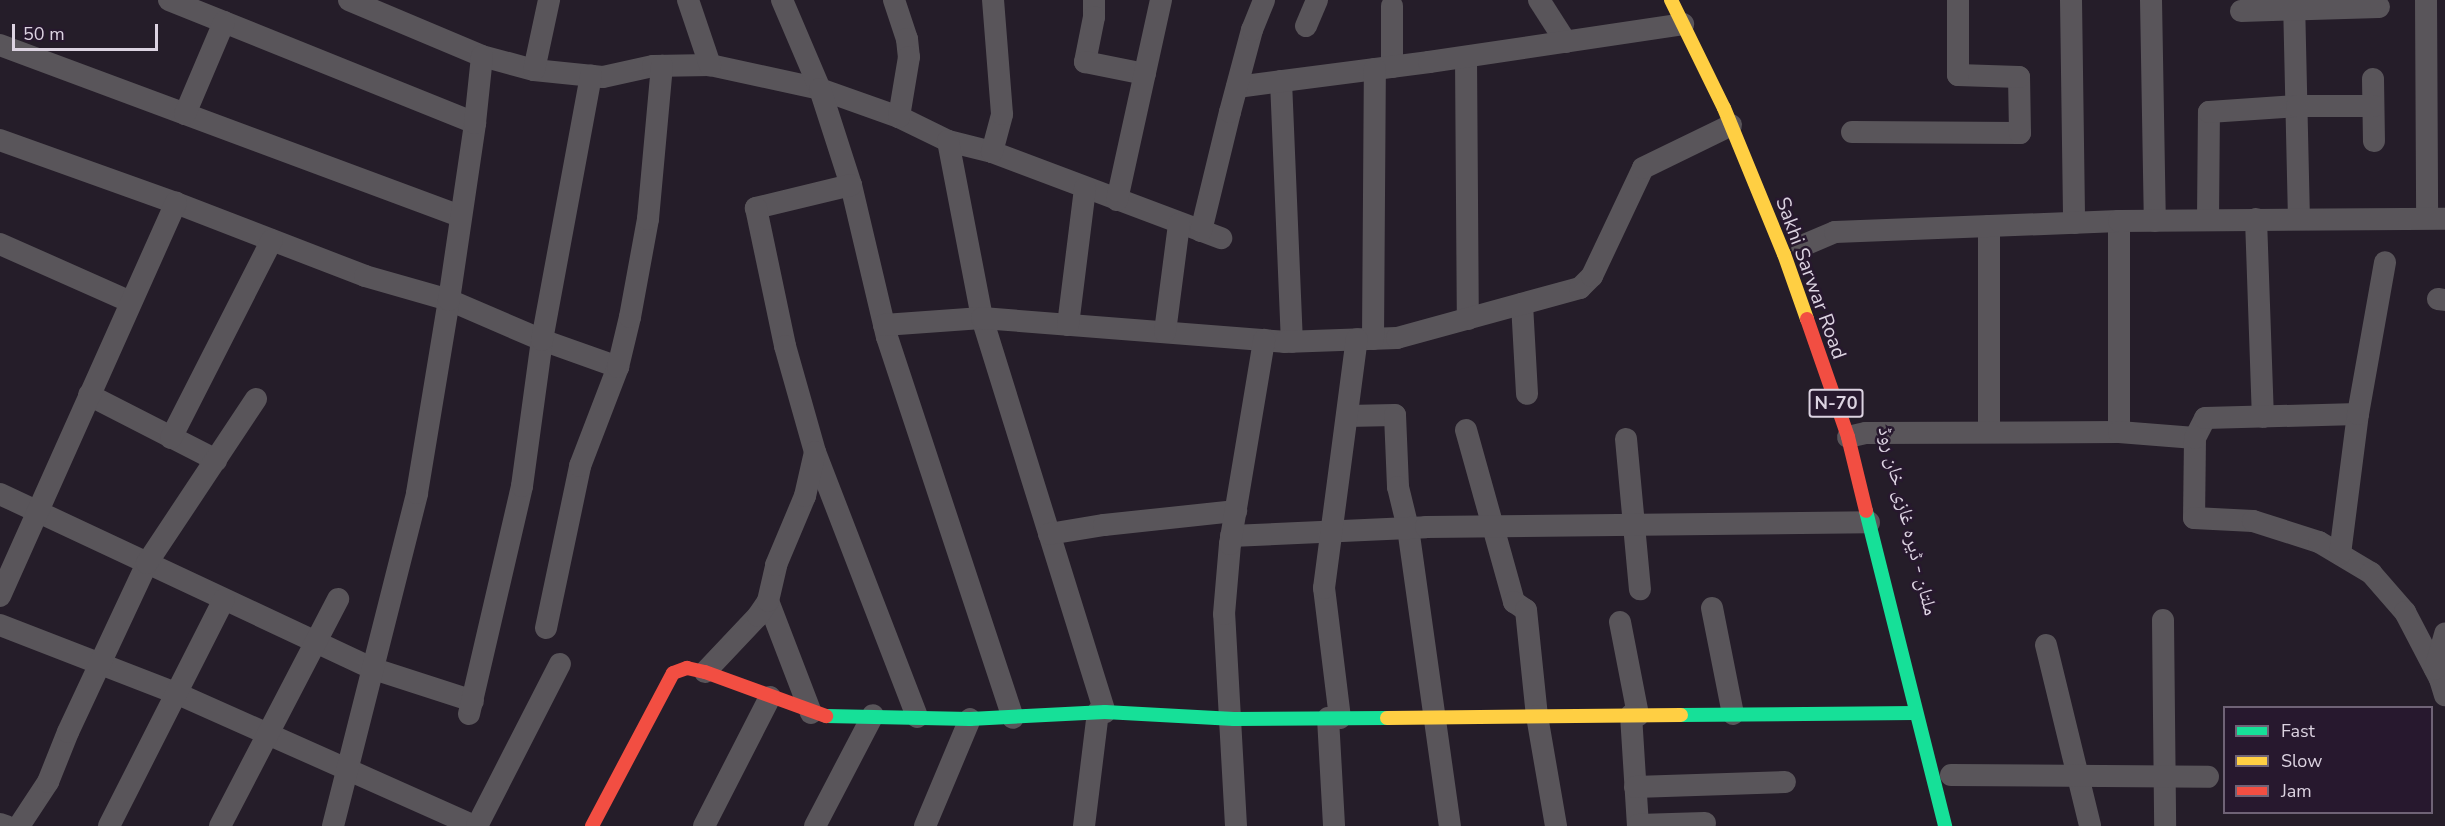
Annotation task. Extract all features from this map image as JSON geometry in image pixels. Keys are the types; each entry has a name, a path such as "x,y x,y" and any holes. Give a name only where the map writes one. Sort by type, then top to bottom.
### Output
{"main road":[{"name":"Sakhi Sarwar Road","path":"1671,0 1731,125 1861,434 1869,522 1945,826"},
{"path":"592,826 673,673 687,668 705,672 820,716 873,715 970,719 1101,712 1228,718 1916,713"}],"street":[{"path":"170,0 475,123"},
{"path":"534,70 549,0"},
{"path":"688,0 710,65"},
{"path":"782,0 820,89 851,185 884,325 1013,718"},
{"path":"894,0 907,39 909,57 899,117"},
{"path":"992,152 1002,114 993,0"},
{"path":"1094,0 1094,17 1085,62 1145,74"},
{"path":"1117,200 1161,0"},
{"path":"353,1 482,56 534,70 603,77 662,66 710,65 820,89 899,117 948,141 992,152 1211,235 1237,87 1264,0"},
{"path":"1305,26 1317,0"},
{"path":"1539,0 1566,42"},
{"path":"1852,132 2020,133 2019,77 1958,75 1958,0"},
{"path":"2071,0 2074,223"},
{"path":"2151,0 2155,221"},
{"path":"1802,246 1835,232 2119,221 2436,218 2435,52 2426,0"},
{"path":"2294,5 2299,219"},
{"path":"2241,11 2294,5 2379,7"},
{"path":"1334,826 1334,718 1324,588 1347,416 1365,339 1383,68 1392,6"},
{"path":"185,114 224,22"},
{"path":"1237,87 1466,57 1683,24"},
{"path":"0,45 460,216"},
{"path":"333,826 417,493 449,300 475,123 482,56"},
{"path":"1466,57 1468,319"},
{"path":"546,628 580,466 618,367 648,219 662,66"},
{"path":"0,494 374,669 471,707 522,486 542,340 591,76"},
{"path":"2373,79 2374,141"},
{"path":"1281,81 1292,342"},
{"path":"2208,220 2209,112 2296,106 2373,106"},
{"path":"884,325 982,318 1292,342 1397,338 1580,288 1592,276 1643,168 1731,125"},
{"path":"0,140 176,203 365,276 449,300 542,340 618,367"},
{"path":"948,141 982,318 1101,712 1084,826"},
{"path":"851,185 756,208 785,346 815,452 917,717"},
{"path":"1068,325 1085,188"},
{"path":"0,596 176,203"},
{"path":"2256,219 2263,417"},
{"path":"2119,221 2119,432"},
{"path":"1165,332 1179,224"},
{"path":"1989,226 1989,432"},
{"path":"171,438 272,240"},
{"path":"0,244 131,302"},
{"path":"2340,554 2358,414 2385,262"},
{"path":"1522,304 1527,394"},
{"path":"1236,826 1228,718 1224,614 1231,536 1264,340"},
{"path":"89,396 216,460"},
{"path":"19,826 48,782 99,664 147,564 256,399"},
{"path":"2358,414 2205,417 2195,438 2194,518 2253,521 2319,542 2371,573 2405,612 2441,681"},
{"path":"1347,416 1395,415 1398,487 1408,528 1450,826"},
{"path":"1466,430 1514,602 1526,610 1537,716 1556,826"},
{"path":"1861,434 2119,432 2195,438"},
{"path":"1626,439 1640,589"},
{"path":"705,672 758,616 768,601 776,565 804,496 815,452"},
{"path":"1049,534 1104,525 1236,511"},
{"path":"1231,536 1408,528 1869,522"},
{"path":"109,826 178,694 224,599"},
{"path":"220,826 338,599"},
{"path":"768,601 811,713"},
{"path":"1712,608 1733,714"},
{"path":"2163,620 2165,826"},
{"path":"1620,622 1634,715 1638,825 1705,824 1704,784"},
{"path":"0,625 178,694 476,826 560,664"},
{"path":"2441,681 2445,633"},
{"path":"2046,645 2090,826"},
{"path":"704,826 770,697"},
{"path":"815,826 873,715"},
{"path":"925,826 970,719"},
{"path":"1951,775 2077,774 2208,777"},
{"path":"1635,787 1785,782"},
{"path":"0,824 6,826"}],"traffic: fast":[{"path":"1866,511 1945,826"},
{"path":"826,716 970,719 1105,712 1234,719 1387,718"},
{"path":"1681,715 1915,713"}],"traffic: slow":[{"path":"1671,0 1724,108 1784,254 1807,319"},
{"path":"1387,718 1681,715"}],"traffic: jam":[{"path":"1807,319 1848,437 1866,511"},
{"path":"592,826 673,673 687,668 705,672 826,716"}]}
